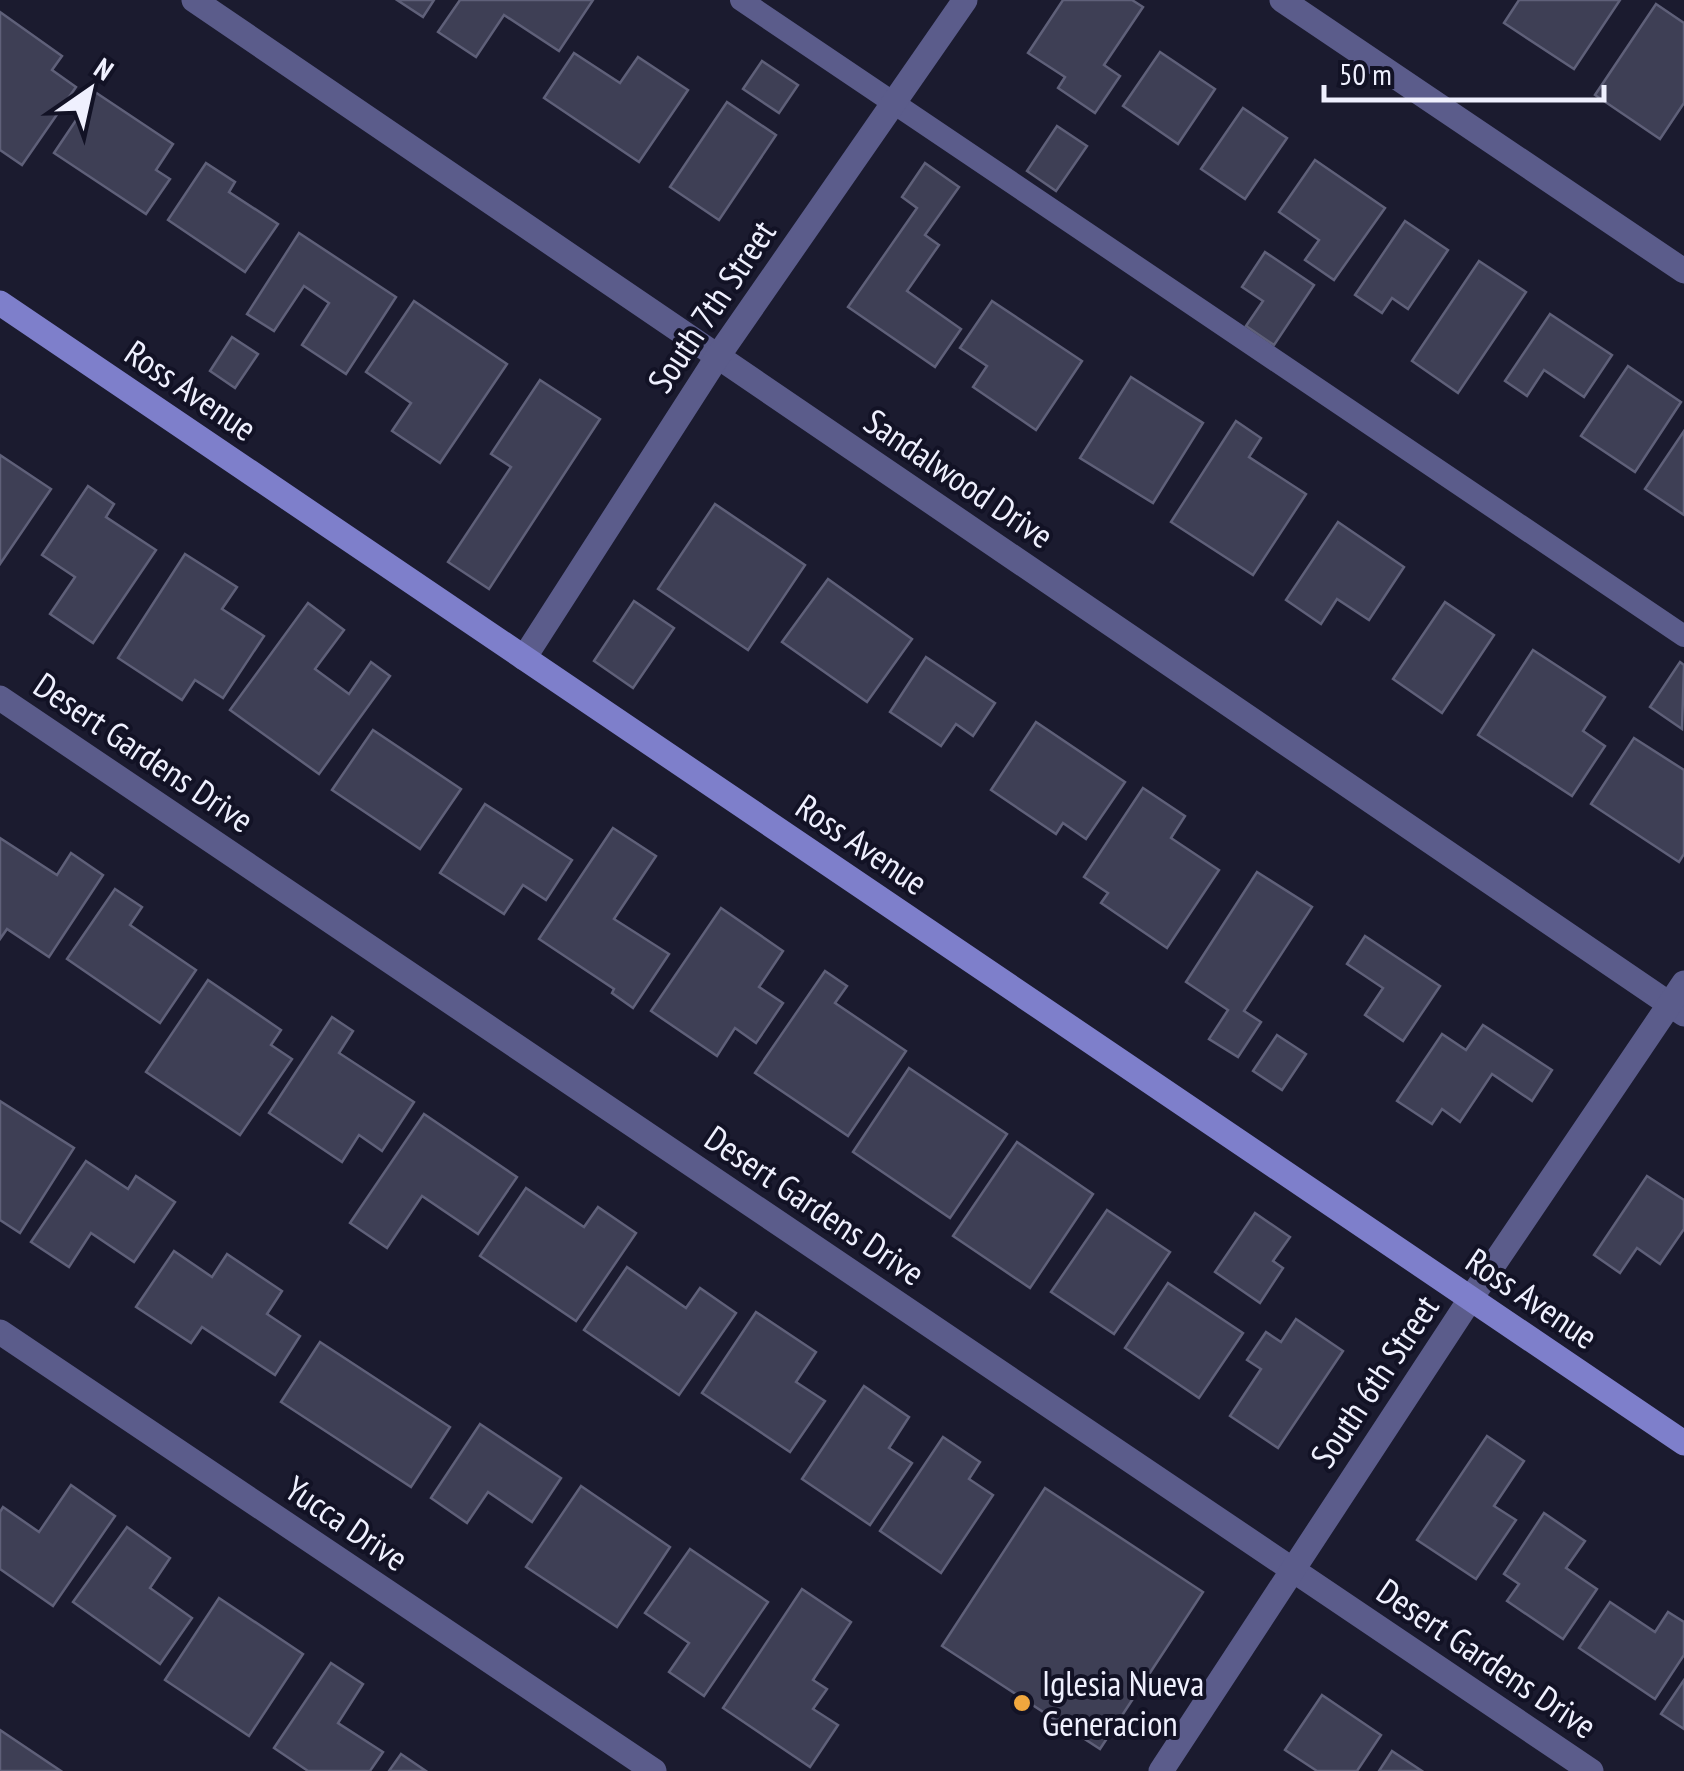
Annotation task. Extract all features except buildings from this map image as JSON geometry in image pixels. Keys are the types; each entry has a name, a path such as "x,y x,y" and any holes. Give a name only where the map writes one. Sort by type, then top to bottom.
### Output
{"street":[{"name":"Sandalwood Drive","path":"194,0 1679,1000"},
{"name":"South 7th Street","path":"524,658 718,356 965,0"},
{"path":"1282,0 1684,271"},
{"name":"Ross Avenue","path":"0,303 1684,1443"},
{"name":"Desert Gardens Drive","path":"0,698 1592,1771"},
{"name":"South 6th Street","path":"1161,1771 1470,1298 1679,1000"},
{"name":"Yucca Drive","path":"0,1332 654,1771"}],"lane":[{"path":"741,0 1684,636"}],"place":[{"name":"Iglesia Nueva Generacion","path":"1022,1703"}]}
